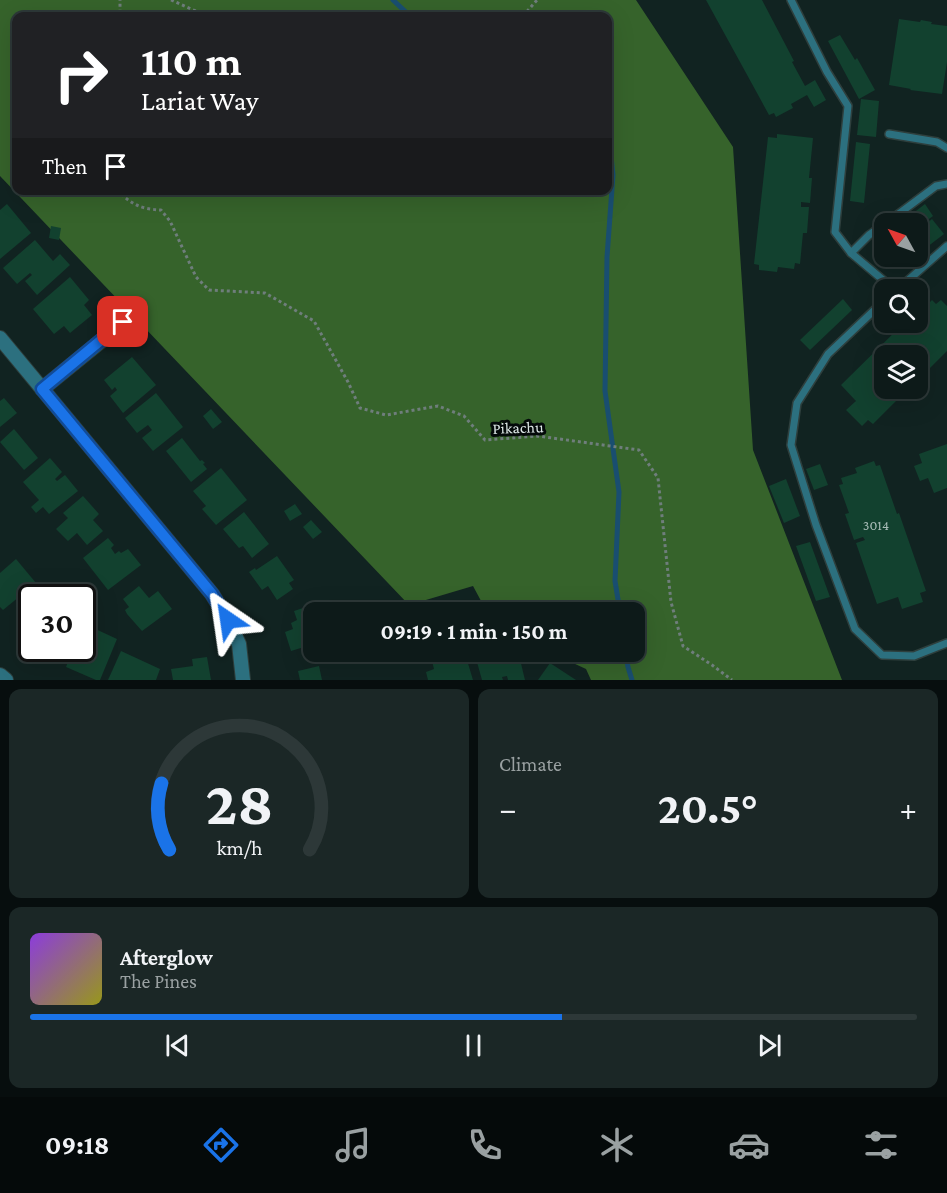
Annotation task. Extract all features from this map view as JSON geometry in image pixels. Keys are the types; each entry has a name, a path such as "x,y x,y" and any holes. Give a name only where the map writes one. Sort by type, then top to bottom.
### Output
{"street":[{"path":"42,389 123,322"},
{"path":"0,338 212,594 228,620 238,644 243,680"},
{"path":"0,675 6,680"}],"lane":[{"path":"791,0 827,72 848,106 836,232 851,253 883,279"},
{"path":"889,134 937,142 947,148"},
{"path":"900,213 936,186 947,184"},
{"path":"851,253 874,232"},
{"path":"909,279 947,246"},
{"path":"874,310 828,354 821,364 797,403 791,445 816,525 855,629 882,655 914,656 947,643"}],"path":[{"path":"171,0 198,12"},
{"path":"526,12 537,0"},
{"name":"Pikachu","path":"122,195 143,209 161,210 170,221 196,277 209,290 265,293 314,321 360,408 386,415 438,406 464,416 485,441 538,436 639,450 658,478 671,603 683,646 732,680"}],"green space":[{"path":"0,0 636,0 733,147 753,450 842,680 591,680 586,669 571,662 645,662 645,602 482,602 473,586 419,602 406,602 18,195 612,195 612,12 12,12 12,189 0,176"}],"building":[{"path":"706,0 762,0 805,86 815,80 826,100 814,107 807,95 791,104 793,108 776,117 774,113 769,115"},
{"path":"899,19 920,22 921,20 947,26 947,62 942,94 889,85"},
{"path":"840,35 855,60 857,58 875,90 859,99 828,41"},
{"path":"861,99 879,101 876,137 857,135"},
{"path":"777,134 813,138 809,178 812,178 810,203 801,202 801,207 809,207 807,233 803,233 800,264 795,263 794,269 778,267 777,272 759,270 759,265 754,264 768,137 777,138"},
{"path":"856,142 870,144 864,203 850,201"},
{"path":"7,204 31,233 0,259 0,210"},
{"path":"925,204 933,216 928,220 928,213 913,213"},
{"path":"932,219 944,234 928,246 928,222"},
{"path":"51,226 61,228 59,240 49,238"},
{"path":"35,240 53,261 60,254 70,265 37,295 25,281 32,275 30,273 17,284 3,268"},
{"path":"70,277 89,300 84,305 92,315 70,333 64,326 54,334 33,309"},
{"path":"843,299 852,310 810,350 800,340"},
{"path":"932,300 936,304 941,300 947,306 947,351 928,370 928,345 882,345 894,333 928,333 928,304"},
{"path":"874,353 874,399 898,399 873,424 868,420 862,426 846,410 856,401 841,385"},
{"path":"132,357 156,385 123,413 110,396 117,390 115,387 112,390 104,380"},
{"path":"156,393 183,427 153,451 142,438 152,430 148,425 137,433 125,418"},
{"path":"4,398 17,413 0,427 0,401"},
{"path":"211,409 222,422 213,429 203,416"},
{"path":"14,429 38,458 24,470 0,442"},
{"path":"182,438 200,461 205,463 203,464 207,469 191,482 166,451"},
{"path":"947,444 947,488 934,493 928,478 920,481 914,466 922,463 919,454"},
{"path":"50,458 62,472 55,479 57,481 65,475 78,491 49,514 43,507 36,513 31,507 39,500 23,482"},
{"path":"874,461 876,466 880,465 926,591 920,593 923,602 902,609 898,597 877,604 856,543 865,540 863,537 854,540 845,514 849,513 839,485 843,484 841,478 857,473 855,468"},
{"path":"820,464 828,485 814,490 806,469"},
{"path":"221,468 247,500 216,525 202,509 206,506 193,491"},
{"path":"786,479 800,516 784,523 769,486"},
{"path":"83,496 99,514 93,520 103,531 87,545 77,533 68,541 56,529 68,518 63,513"},
{"path":"295,504 302,514 290,521 284,511"},
{"path":"244,512 269,544 252,558 243,546 239,548 223,529"},
{"path":"311,520 322,532 313,539 303,527"},
{"path":"108,538 114,545 111,548 115,554 128,549 141,565 108,590 83,558"},
{"path":"810,542 830,597 816,601 796,546"},
{"path":"277,556 294,580 289,583 293,589 277,600 268,586 262,590 249,572"},
{"path":"16,559 36,583 18,584 18,598 3,610 0,607 0,573"},
{"path":"139,586 149,598 158,591 172,609 142,631 127,614 125,610 129,607 123,599"},
{"path":"303,608 303,647 291,651 285,632 293,629 291,623 297,620 294,611"},
{"path":"96,629 117,639 100,680 66,667 68,662 96,662"},
{"path":"121,651 160,669 156,680 108,680"},
{"path":"207,657 211,680 173,680 171,669 193,666 192,659"},
{"path":"432,662 451,662 451,664 468,662 473,680 428,680 426,672 434,669"},
{"path":"477,662 521,662 525,680 508,680 507,676 502,677 503,680 482,680"},
{"path":"550,663 576,680 538,680"},
{"path":"319,666 322,680 300,680 298,671"}],"waterway":[{"path":"393,0 406,12"},
{"path":"612,165 612,189"},
{"path":"612,195 607,257 605,391 619,492 615,581 618,602"},
{"path":"627,662 632,680"}],"route":[{"path":"123,322 42,389 212,594 228,620"}]}
